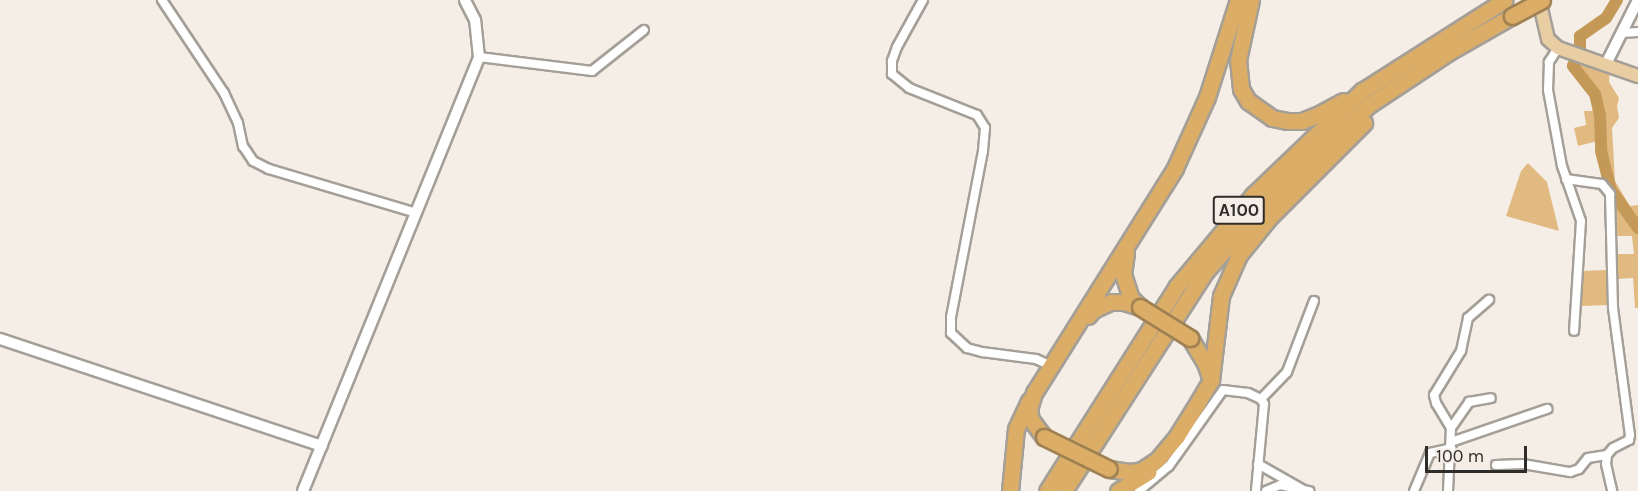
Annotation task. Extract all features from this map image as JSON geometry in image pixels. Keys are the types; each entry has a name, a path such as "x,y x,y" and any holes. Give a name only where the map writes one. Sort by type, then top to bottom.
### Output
{"highway":[{"path":"1010,491 1016,429 1034,393 1072,335 1189,142 1207,97 1238,0"},
{"path":"1251,0 1237,72 1241,89 1259,111 1280,120 1302,121 1362,91"},
{"name":"A100","path":"1047,491 1145,335 1194,263 1253,195 1362,91 1505,0"},
{"name":"A100","path":"1064,491 1186,300 1227,246 1282,185 1369,105 1449,52 1540,0"},
{"path":"1118,491 1146,473 1157,460 1177,436 1211,380 1221,296 1239,255 1268,219 1352,134 1385,103 1449,52"},
{"path":"1143,218 1124,258 1123,274 1131,298 1140,307 1190,338 1205,363 1211,380"},
{"path":"1072,335 1093,310 1101,306 1124,302 1140,307"},
{"path":"1034,393 1029,409 1031,420 1044,437 1109,470 1131,472 1142,470 1157,460"}],"main road":[{"path":"303,491 479,57 475,20 465,0"},
{"path":"1540,0 1548,39 1558,48 1638,76"},
{"path":"1606,64 1638,0"},
{"path":"0,339 322,446"}],"street":[{"path":"162,0 224,93 238,123 243,146 253,161 269,169 417,213"},
{"path":"923,0 897,47 892,61 892,74 909,88 977,115 985,128 983,151 951,317 951,333 967,348 1036,359 1051,366"},
{"path":"479,57 592,71 644,30"},
{"path":"1621,33 1638,32"},
{"path":"1558,48 1549,62 1548,90 1566,180 1581,221 1574,331"},
{"path":"1566,180 1602,184 1610,194 1613,308 1630,435 1629,440 1613,448 1607,455 1606,464 1612,491"},
{"path":"1448,491 1451,428 1436,404 1435,392 1461,351 1468,318 1489,300"},
{"path":"1261,399 1287,372 1314,301"},
{"path":"1139,491 1169,466 1223,390 1221,382 1211,380"},
{"path":"1223,390 1248,393 1261,399"},
{"path":"1451,428 1469,402 1491,398"},
{"path":"1256,491 1264,413 1261,399"},
{"path":"1414,491 1430,453 1547,409"},
{"path":"1496,465 1523,464 1570,472 1579,469 1588,458 1607,455"},
{"path":"1258,464 1306,490"},
{"path":"1266,491 1280,485 1306,490"}],"shaded area":[{"path":"1577,61 1610,69 1609,82 1619,98 1617,106 1619,118 1612,128 1615,181 1630,206 1638,205 1638,228 1611,190 1604,149 1602,112 1594,86 1582,75"},
{"path":"1584,111 1595,111 1598,141 1578,146 1574,128 1586,125"},
{"path":"1528,163 1547,182 1559,231 1506,216 1521,171"},
{"path":"1613,197 1638,232 1638,308 1635,308 1633,278 1617,279 1616,254 1634,254 1632,236 1615,236"},
{"path":"1607,270 1608,305 1581,306 1580,271"}],"waterway":[{"path":"1617,0 1606,18 1580,36 1580,50 1573,66 1595,94 1600,115 1601,151 1611,190 1638,228"}]}
